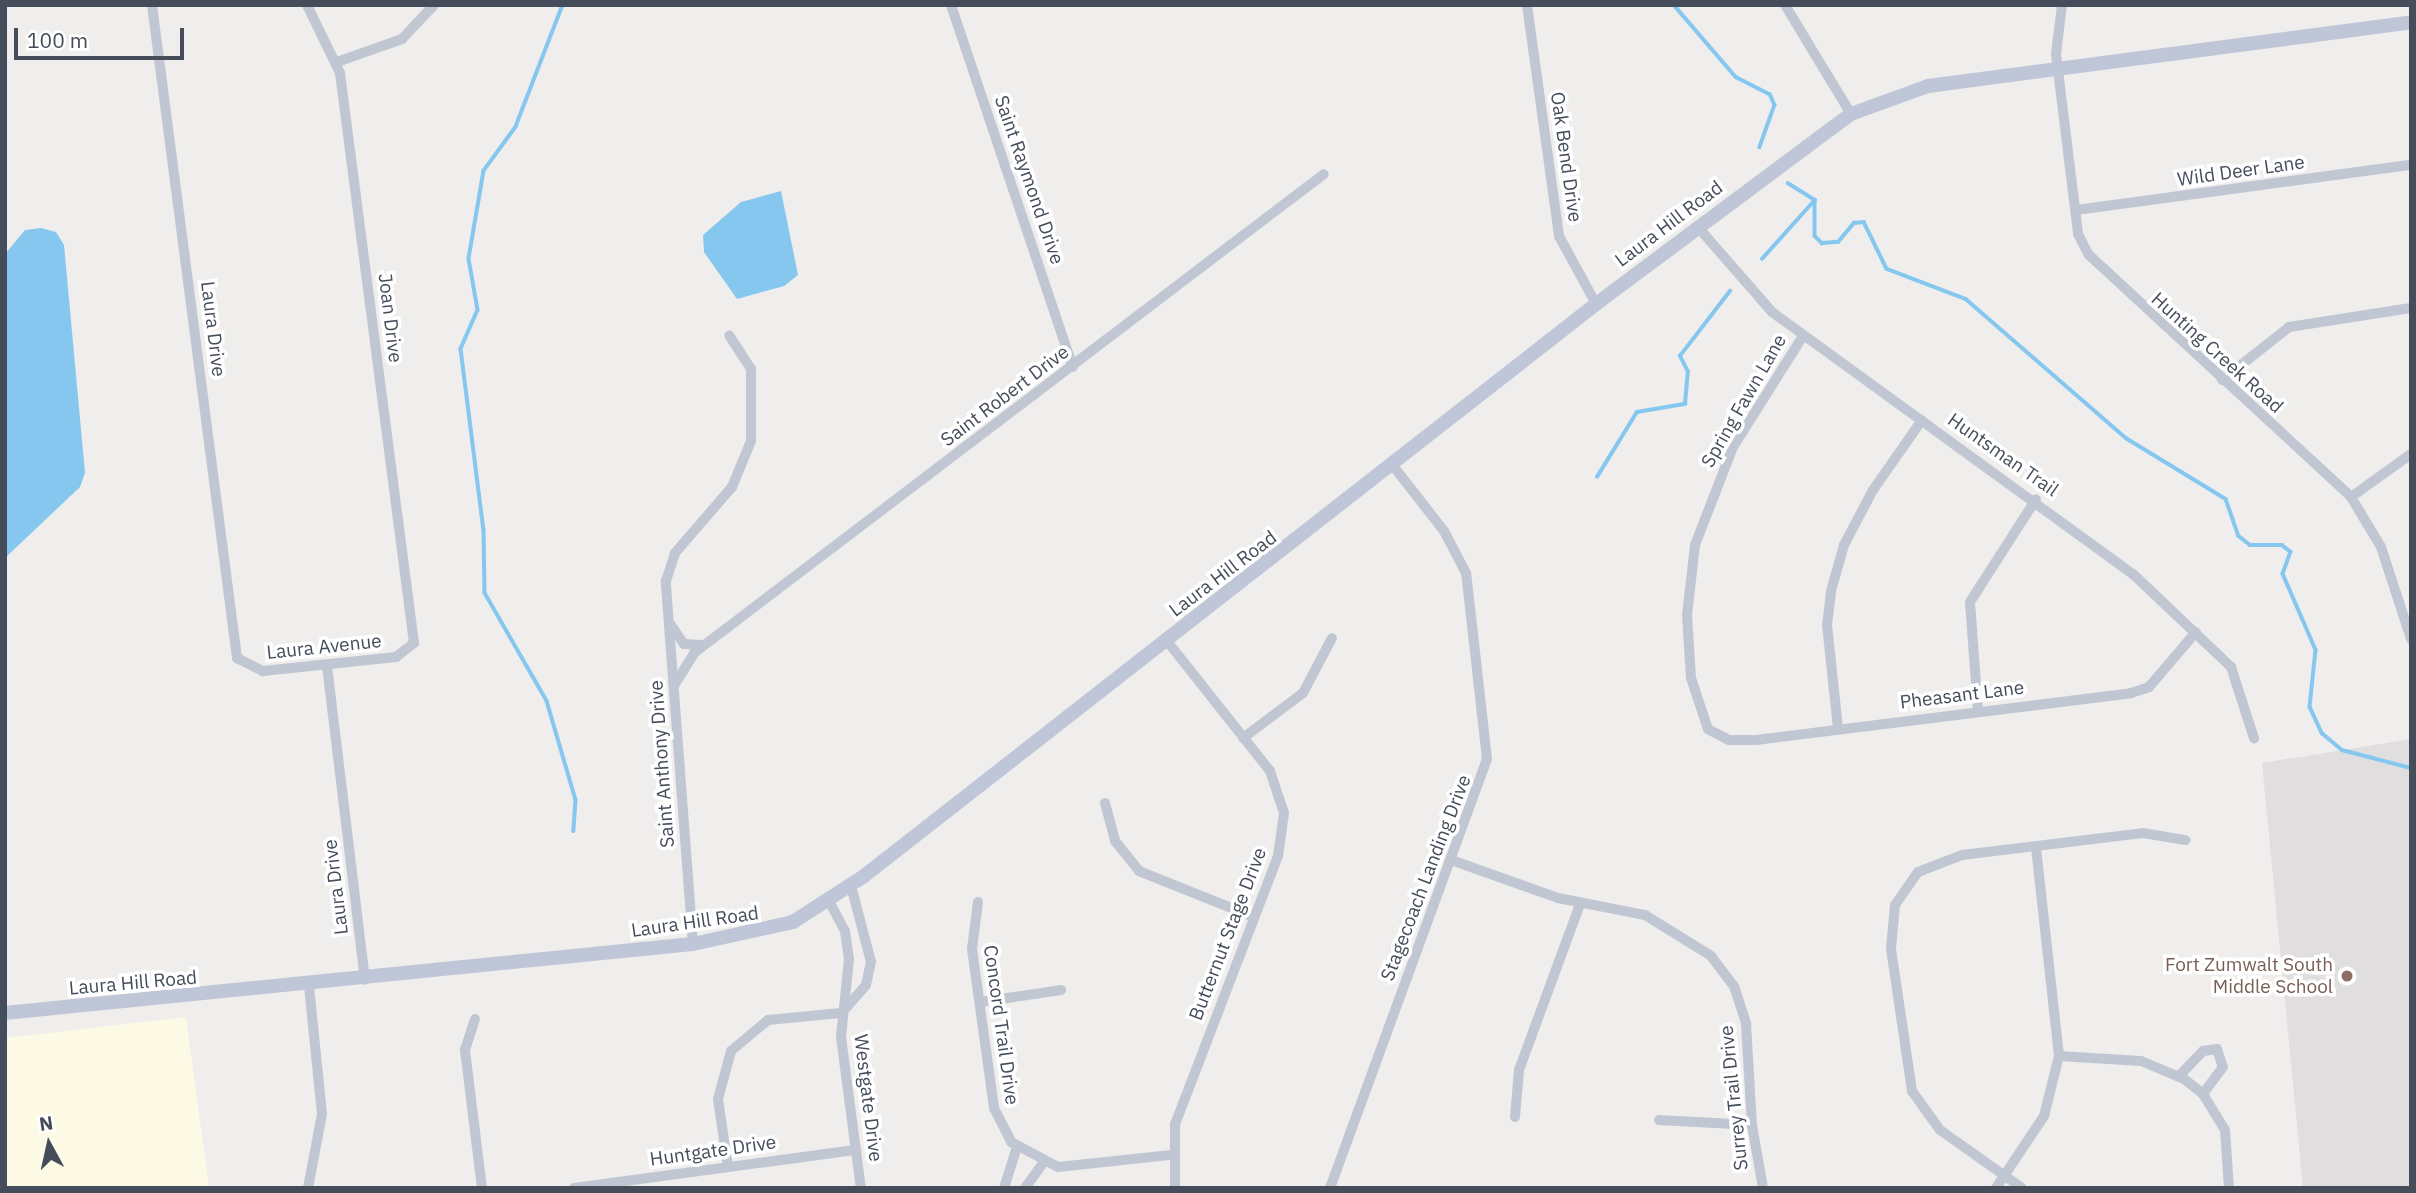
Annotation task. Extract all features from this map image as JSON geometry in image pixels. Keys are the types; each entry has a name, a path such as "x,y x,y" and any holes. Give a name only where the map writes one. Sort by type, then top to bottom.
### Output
{"main road":[{"name":"Laura Hill Road","path":"5,1013 310,985 693,944 772,929 829,901 851,886 1394,467 1596,303 1851,114 1928,86 2411,22"}],"street":[{"name":"Laura Drive","path":"152,5 237,658"},
{"name":"Joan Drive","path":"307,5 337,62 414,643"},
{"path":"337,62 402,39 434,5"},
{"name":"Saint Raymond Drive","path":"951,5 1073,367"},
{"name":"Oak Bend Drive","path":"1527,5 1559,236 1596,303"},
{"path":"1785,5 1851,114"},
{"name":"Hunting Creek Road","path":"2062,5 2058,68 2076,211 2088,254 2351,497 2381,547 2411,639"},
{"name":"Wild Deer Lane","path":"2076,211 2411,165"},
{"name":"Saint Robert Drive","path":"675,684 706,644 1324,174"},
{"name":"Huntsman Trail","path":"1698,226 1756,296 1804,336 2036,499 2133,574 2196,632 2241,683 2254,738"},
{"path":"2222,380 2288,327 2411,308"},
{"name":"Saint Anthony Drive","path":"693,944 666,581 675,553 732,487 751,441 751,369 729,335"},
{"name":"Spring Fawn Lane","path":"1708,729 1691,678 1688,615 1695,545 1733,447 1804,336"},
{"path":"1838,728 1828,625 1834,580 1873,490 1922,420"},
{"path":"2351,497 2411,454"},
{"name":"Stagecoach Landing Drive","path":"1330,1188 1483,781 1488,737 1470,590 1460,557 1394,467"},
{"path":"1978,711 1970,602 2036,499"},
{"path":"670,623 684,644 706,644"},
{"name":"Pheasant Lane","path":"1708,729 1729,740 1756,740 2149,687 2196,632"},
{"path":"1243,738 1303,693 1332,638"},
{"name":"Butternut Stage Drive","path":"1167,641 1270,771 1284,813 1278,856 1181,1105 1171,1154 1175,1188"},
{"name":"Laura Avenue","path":"237,658 251,670 327,666 402,655 414,643"},
{"name":"Laura Drive","path":"327,666 365,979"},
{"path":"1105,803 1115,841 1139,871 1254,917"},
{"path":"2022,1188 1941,1130 1912,1091 1890,925 1905,886 1938,861 2143,833 2185,840"},
{"path":"1996,1188 2045,1116 2059,1056 2035,847"},
{"name":"Surrey Trail Drive","path":"1454,861 1580,904 1672,926 1728,975 1746,1024 1752,1125 1763,1188"},
{"name":"Westgate Drive","path":"841,1013 866,985 871,961 851,886"},
{"name":"Westgate Drive","path":"829,901 845,930 849,959 841,1013 862,1188"},
{"name":"Concord Trail Drive","path":"978,902 971,928 994,1108 1017,1147 1043,1163 1084,1166 1171,1154"},
{"path":"1515,1117 1518,1070 1580,904"},
{"path":"308,1188 322,1114 310,985"},
{"path":"980,1002 1060,990"},
{"path":"728,1167 718,1099 731,1051 768,1020 841,1013"},
{"path":"475,1019 465,1050 482,1188"},
{"path":"2179,1076 2203,1051 2217,1049 2222,1067 2203,1094"},
{"path":"2059,1056 2141,1061 2179,1076 2203,1094 2231,1152 2229,1188"},
{"path":"1659,1119 1752,1125"},
{"path":"1004,1188 1017,1147"},
{"name":"Huntgate Drive","path":"574,1188 856,1150"},
{"path":"1025,1188 1043,1163"}],"shaded area":[{"name":"Fort Zumwalt South Middle School","path":"2411,739 2411,1188 2303,1188 2262,763"},
{"path":"186,1017 209,1188 5,1188 5,1038"}],"water":[{"path":"781,191 798,275 784,286 737,299 704,252 703,235 741,202"},
{"path":"41,228 56,232 64,245 85,473 80,487 5,558 5,254 25,230"}],"waterway":[{"path":"563,5 516,127 484,171 469,259 478,310 461,349 484,530 485,593 547,701 576,800 574,831"},
{"path":"1674,5 1736,77 1770,94 1775,105 1760,147"},
{"path":"1788,183 1815,200 1815,236 1822,243 1838,242 1854,223 1864,222 1887,269 1966,299 2126,438 2226,499 2239,536 2250,545 2282,545 2291,552 2283,574 2316,650 2310,707 2322,733 2342,750 2411,768"},
{"path":"1762,259 1815,200"},
{"path":"1597,477 1637,412 1685,404 1688,372 1680,356 1730,291"}],"place":[{"name":"Fort Zumwalt South Middle School","path":"2347,976"}]}
